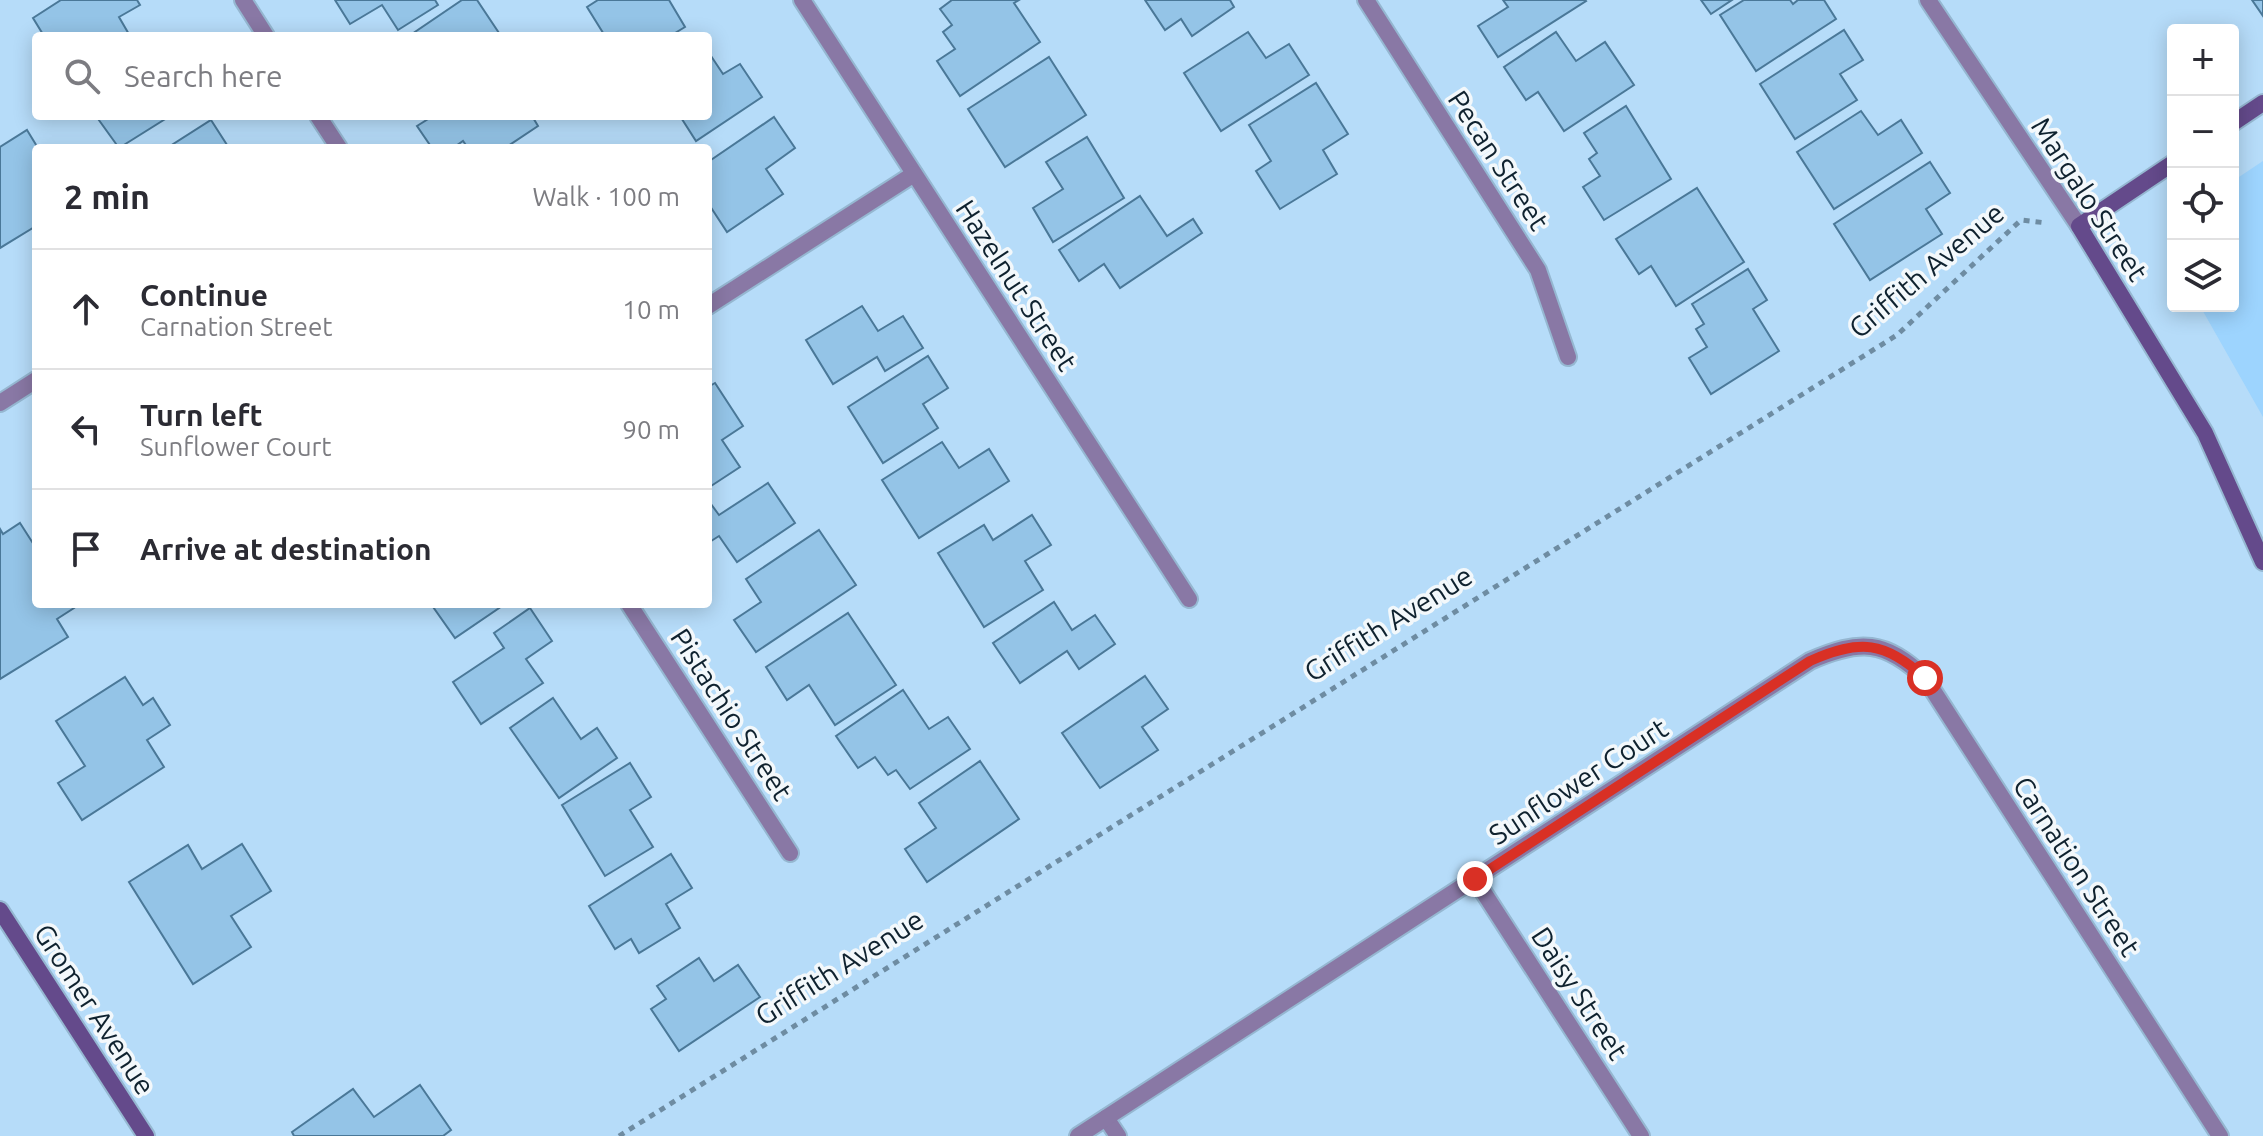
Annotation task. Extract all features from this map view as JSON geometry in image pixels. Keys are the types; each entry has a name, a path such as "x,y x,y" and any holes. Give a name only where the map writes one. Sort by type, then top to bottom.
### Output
{"street":[{"path":"243,0 263,32"},
{"name":"Hazelnut Street","path":"802,0 1189,599"},
{"name":"Pecan Street","path":"1366,0 1538,270 1568,357"},
{"name":"Margalo Street","path":"1928,0 2079,226 2205,433 2263,562"},
{"path":"2239,119 2263,103"},
{"path":"321,120 336,144"},
{"path":"2079,226 2167,167"},
{"path":"712,303 914,174"},
{"path":"0,403 32,383"},
{"name":"Pistachio Street","path":"632,608 790,853"},
{"name":"Sunflower Court","path":"1078,1136 1810,661 1840,648 1872,646"},
{"name":"Carnation Street","path":"1872,646 1901,656 1925,678 2220,1136"},
{"name":"Daisy Street","path":"1475,879 1641,1136"},
{"name":"Gromer Avenue","path":"0,910 146,1136"},
{"path":"1106,1118 1118,1136"}],"path":[{"name":"Griffith Avenue","path":"619,1136 1897,335 2021,220 2079,226"}],"shaded area":[{"path":"2263,161 2263,417 2203,312 2239,312 2239,177"}],"building":[{"path":"61,0 137,0 140,5 119,17 128,32 42,32 33,18"},
{"path":"335,0 435,0 438,5 398,30 382,5 350,24"},
{"path":"462,0 477,0 498,32 415,32"},
{"path":"598,0 669,0 685,27 677,32 603,32 587,7"},
{"path":"952,0 1019,0 1014,3 1040,42 960,96 937,61 955,49 943,32 952,25 940,9"},
{"path":"1145,0 1230,0 1234,7 1192,36 1181,19 1165,30"},
{"path":"1503,0 1586,1 1498,57 1478,26 1508,7"},
{"path":"1701,0 1732,0 1711,14"},
{"path":"1744,0 1790,0 1793,4 1798,0 1824,0 1836,19 1756,71 1720,15"},
{"path":"2252,0 2263,0 2263,16"},
{"path":"1844,30 1863,60 1840,74 1857,100 1795,139 1760,84"},
{"path":"1248,32 1266,58 1289,44 1309,75 1221,131 1184,73"},
{"path":"1556,32 1576,61 1605,42 1634,85 1564,131 1538,92 1526,100 1504,67"},
{"path":"1049,57 1086,115 1005,167 968,109"},
{"path":"712,58 723,74 740,64 762,97 696,141 683,120 712,120"},
{"path":"1316,83 1348,134 1323,150 1337,174 1280,209 1256,171 1271,161 1249,125"},
{"path":"1626,106 1671,179 1604,220 1583,187 1600,176 1589,159 1597,153 1584,133"},
{"path":"1861,111 1878,135 1901,120 1922,153 1834,209 1797,152"},
{"path":"774,117 795,148 766,169 783,194 727,232 712,209 712,159"},
{"path":"99,120 164,120 125,144 116,144"},
{"path":"211,120 226,144 173,144"},
{"path":"427,120 534,120 538,126 511,144 465,144 463,141 459,144 429,144 417,126"},
{"path":"27,130 36,144 32,144 32,228 0,248 0,147"},
{"path":"1087,137 1124,198 1053,242 1033,208 1063,189 1046,162"},
{"path":"1930,162 1950,193 1926,209 1942,234 1870,280 1834,224"},
{"path":"1697,188 1744,262 1676,306 1651,266 1639,274 1616,239"},
{"path":"1140,196 1167,236 1193,219 1202,233 1120,288 1104,264 1079,281 1059,250"},
{"path":"1748,269 1767,300 1753,309 1779,351 1711,394 1689,358 1707,347 1696,329 1704,324 1692,304"},
{"path":"862,306 878,331 903,316 923,348 885,371 877,357 833,384 806,340"},
{"path":"928,356 948,388 923,404 938,428 883,463 848,407"},
{"path":"715,383 743,426 722,440 740,467 712,485 712,385"},
{"path":"942,442 959,468 989,449 1009,481 919,538 882,480"},
{"path":"768,483 795,523 737,562 719,536 712,540 712,505 719,515"},
{"path":"1032,515 1051,545 1025,561 1043,590 984,627 938,553 984,525 993,540"},
{"path":"20,523 32,542 32,608 74,608 57,619 68,637 0,679 0,529 3,534"},
{"path":"819,530 856,585 756,652 734,620 761,602 746,579"},
{"path":"1054,602 1072,630 1095,615 1115,644 1079,669 1067,651 1020,683 993,643"},
{"path":"434,608 499,608 455,638"},
{"path":"530,608 552,641 526,659 543,683 481,724 453,682 504,648 494,633"},
{"path":"848,613 896,685 835,725 809,685 787,700 766,667"},
{"path":"1145,676 1168,709 1142,727 1158,750 1100,788 1062,733"},
{"path":"125,677 143,705 153,698 170,725 147,740 164,767 82,820 58,783 85,766 56,721"},
{"path":"903,690 929,729 948,717 970,749 910,789 896,770 888,775 875,757 858,768 836,736"},
{"path":"553,698 581,739 597,728 617,758 559,798 510,728"},
{"path":"980,761 1019,819 927,882 905,849 936,828 919,803"},
{"path":"630,763 651,797 630,810 653,847 605,876 562,805"},
{"path":"242,844 271,891 231,916 251,947 193,984 129,882 188,845 202,869"},
{"path":"671,854 692,888 666,904 680,928 639,953 631,939 615,949 589,906"},
{"path":"699,958 714,981 738,965 760,997 679,1051 651,1009 666,999 657,986"},
{"path":"420,1085 451,1130 443,1136 294,1136 292,1132 353,1089 374,1117"}],"route":[{"path":"1475,879 1810,661 1840,648 1872,646 1901,656 1925,678"}]}
